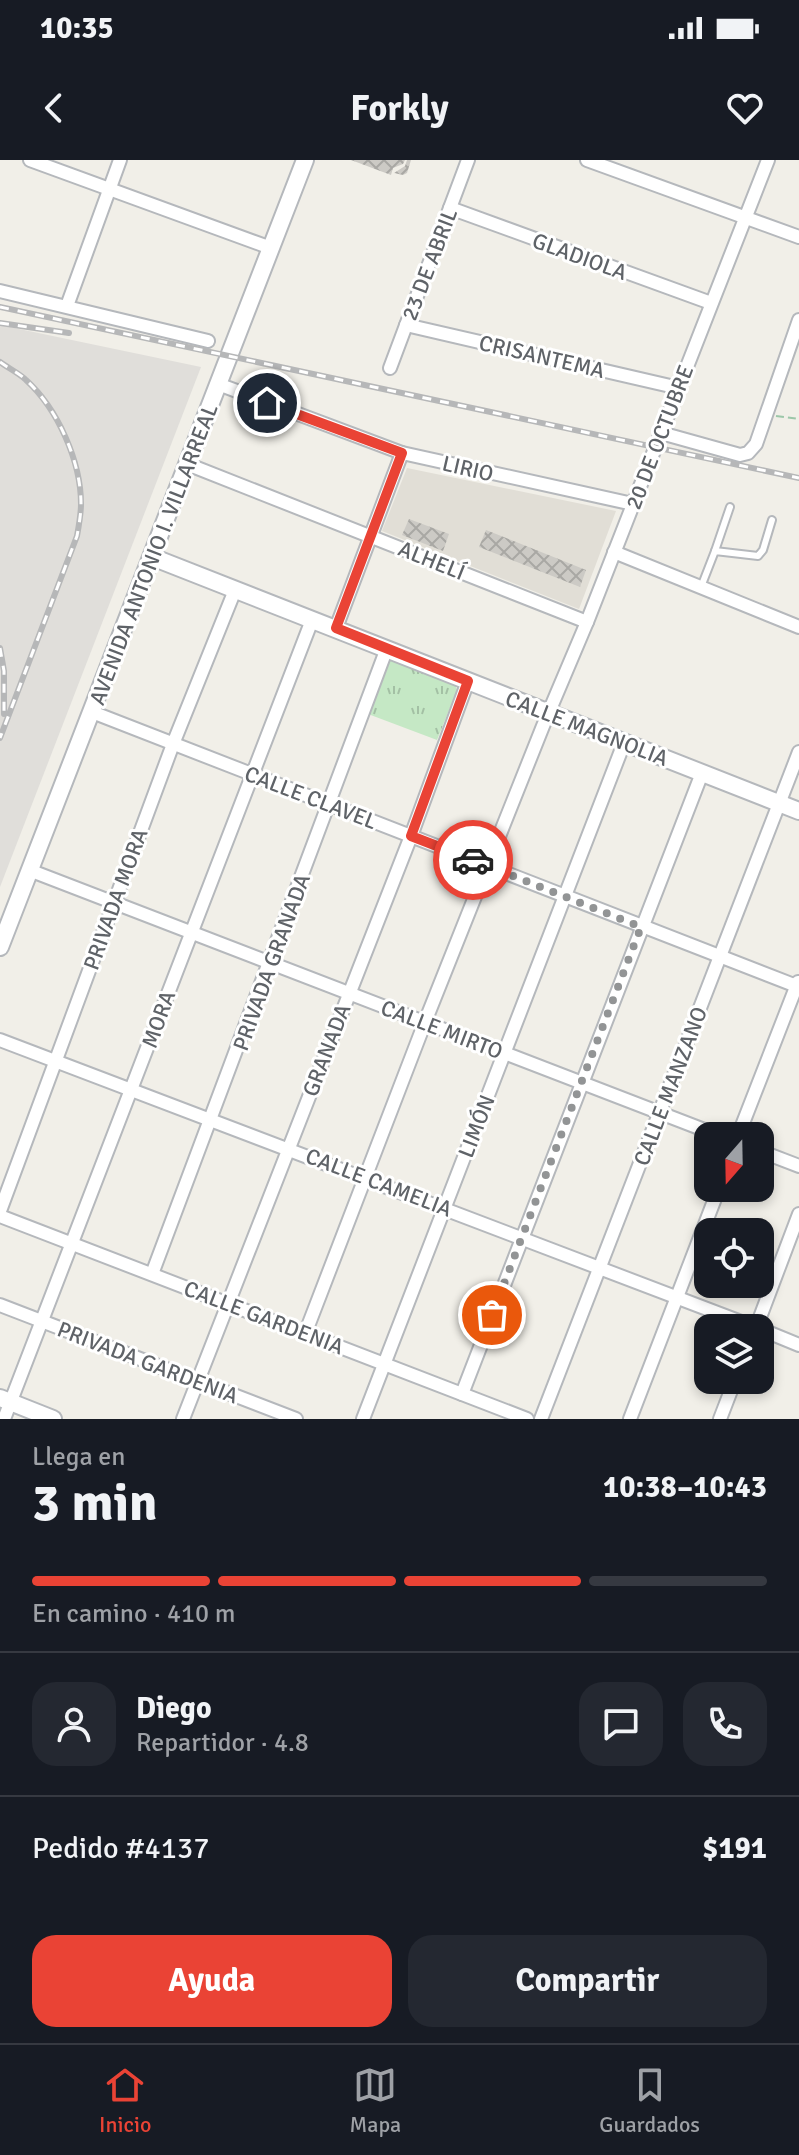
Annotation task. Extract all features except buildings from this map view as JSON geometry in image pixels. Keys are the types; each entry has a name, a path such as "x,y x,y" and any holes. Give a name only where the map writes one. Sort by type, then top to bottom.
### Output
{"street":[{"path":"30,160 271,248"},
{"path":"67,306 120,160"},
{"name":"AVENIDA ANTONIO I. VILLARREAL","path":"0,947 305,160"},
{"name":"23 DE ABRIL","path":"390,368 468,160"},
{"path":"587,160 605,163 799,237"},
{"name":"20 DE OCTUBRE","path":"305,1334 425,1022 587,622 768,160"},
{"name":"GLADIOLA","path":"450,208 711,303"},
{"path":"0,291 208,341"},
{"path":"661,433 740,455 751,452 799,320"},
{"name":"CRISANTEMA","path":"406,325 679,388"},
{"name":"LIRIO","path":"218,384 402,453 633,504"},
{"path":"336,628 402,453"},
{"name":"ALHELÍ","path":"187,464 587,622"},
{"path":"614,552 799,627"},
{"name":"CALLE MAGNOLIA","path":"152,557 799,811"},
{"name":"PRIVADA MORA","path":"0,1213 173,744 235,590"},
{"name":"MORA","path":"4,1419 5,1400 42,1322 312,620"},
{"name":"PRIVADA GRANADA","path":"152,1274 387,648"},
{"name":"GRANADA","path":"183,1419 411,836 468,681"},
{"name":"CALLE CLAVEL","path":"92,712 641,927 798,984"},
{"name":"LIMÓN","path":"363,1419 624,743"},
{"name":"CALLE MANZANO","path":"541,1419 799,752"},
{"path":"462,1394 702,773"},
{"name":"CALLE MIRTO","path":"29,870 694,1126"},
{"path":"744,1122 798,984"},
{"name":"CALLE CAMELIA","path":"0,1040 288,1147 720,1314"},
{"path":"774,1156 799,1166"},
{"path":"630,1419 714,1202"},
{"name":"CALLE GARDENIA","path":"0,1213 527,1419"},
{"path":"762,1314 799,1214"},
{"name":"PRIVADA GARDENIA","path":"0,1305 296,1419"},
{"name":"CALLE CAMELIA","path":"774,1335 799,1345"},
{"path":"720,1419 730,1394"},
{"path":"5,1400 53,1419"}],"lane":[{"path":"701,587 730,507"},
{"path":"715,551 758,556 763,550 772,520"}],"path":[{"path":"765,414 799,419"}],"shaded area":[{"path":"0,325 201,367 0,887"},
{"path":"407,468 616,511 579,609 382,531"}],"green space":[{"path":"392,658 455,685 457,690 437,740 368,714"}],"railway":[{"path":"0,307 799,478"},
{"path":"0,323 69,333"},
{"path":"0,362 38,392 57,421 66,437 77,471 81,504 77,536 0,738"},
{"path":"0,648 4,671 4,714"}],"way so far":[{"path":"473,860 641,927 492,1315"}],"route":[{"path":"267,403 402,453 336,628 468,681 411,836 473,860"}]}
